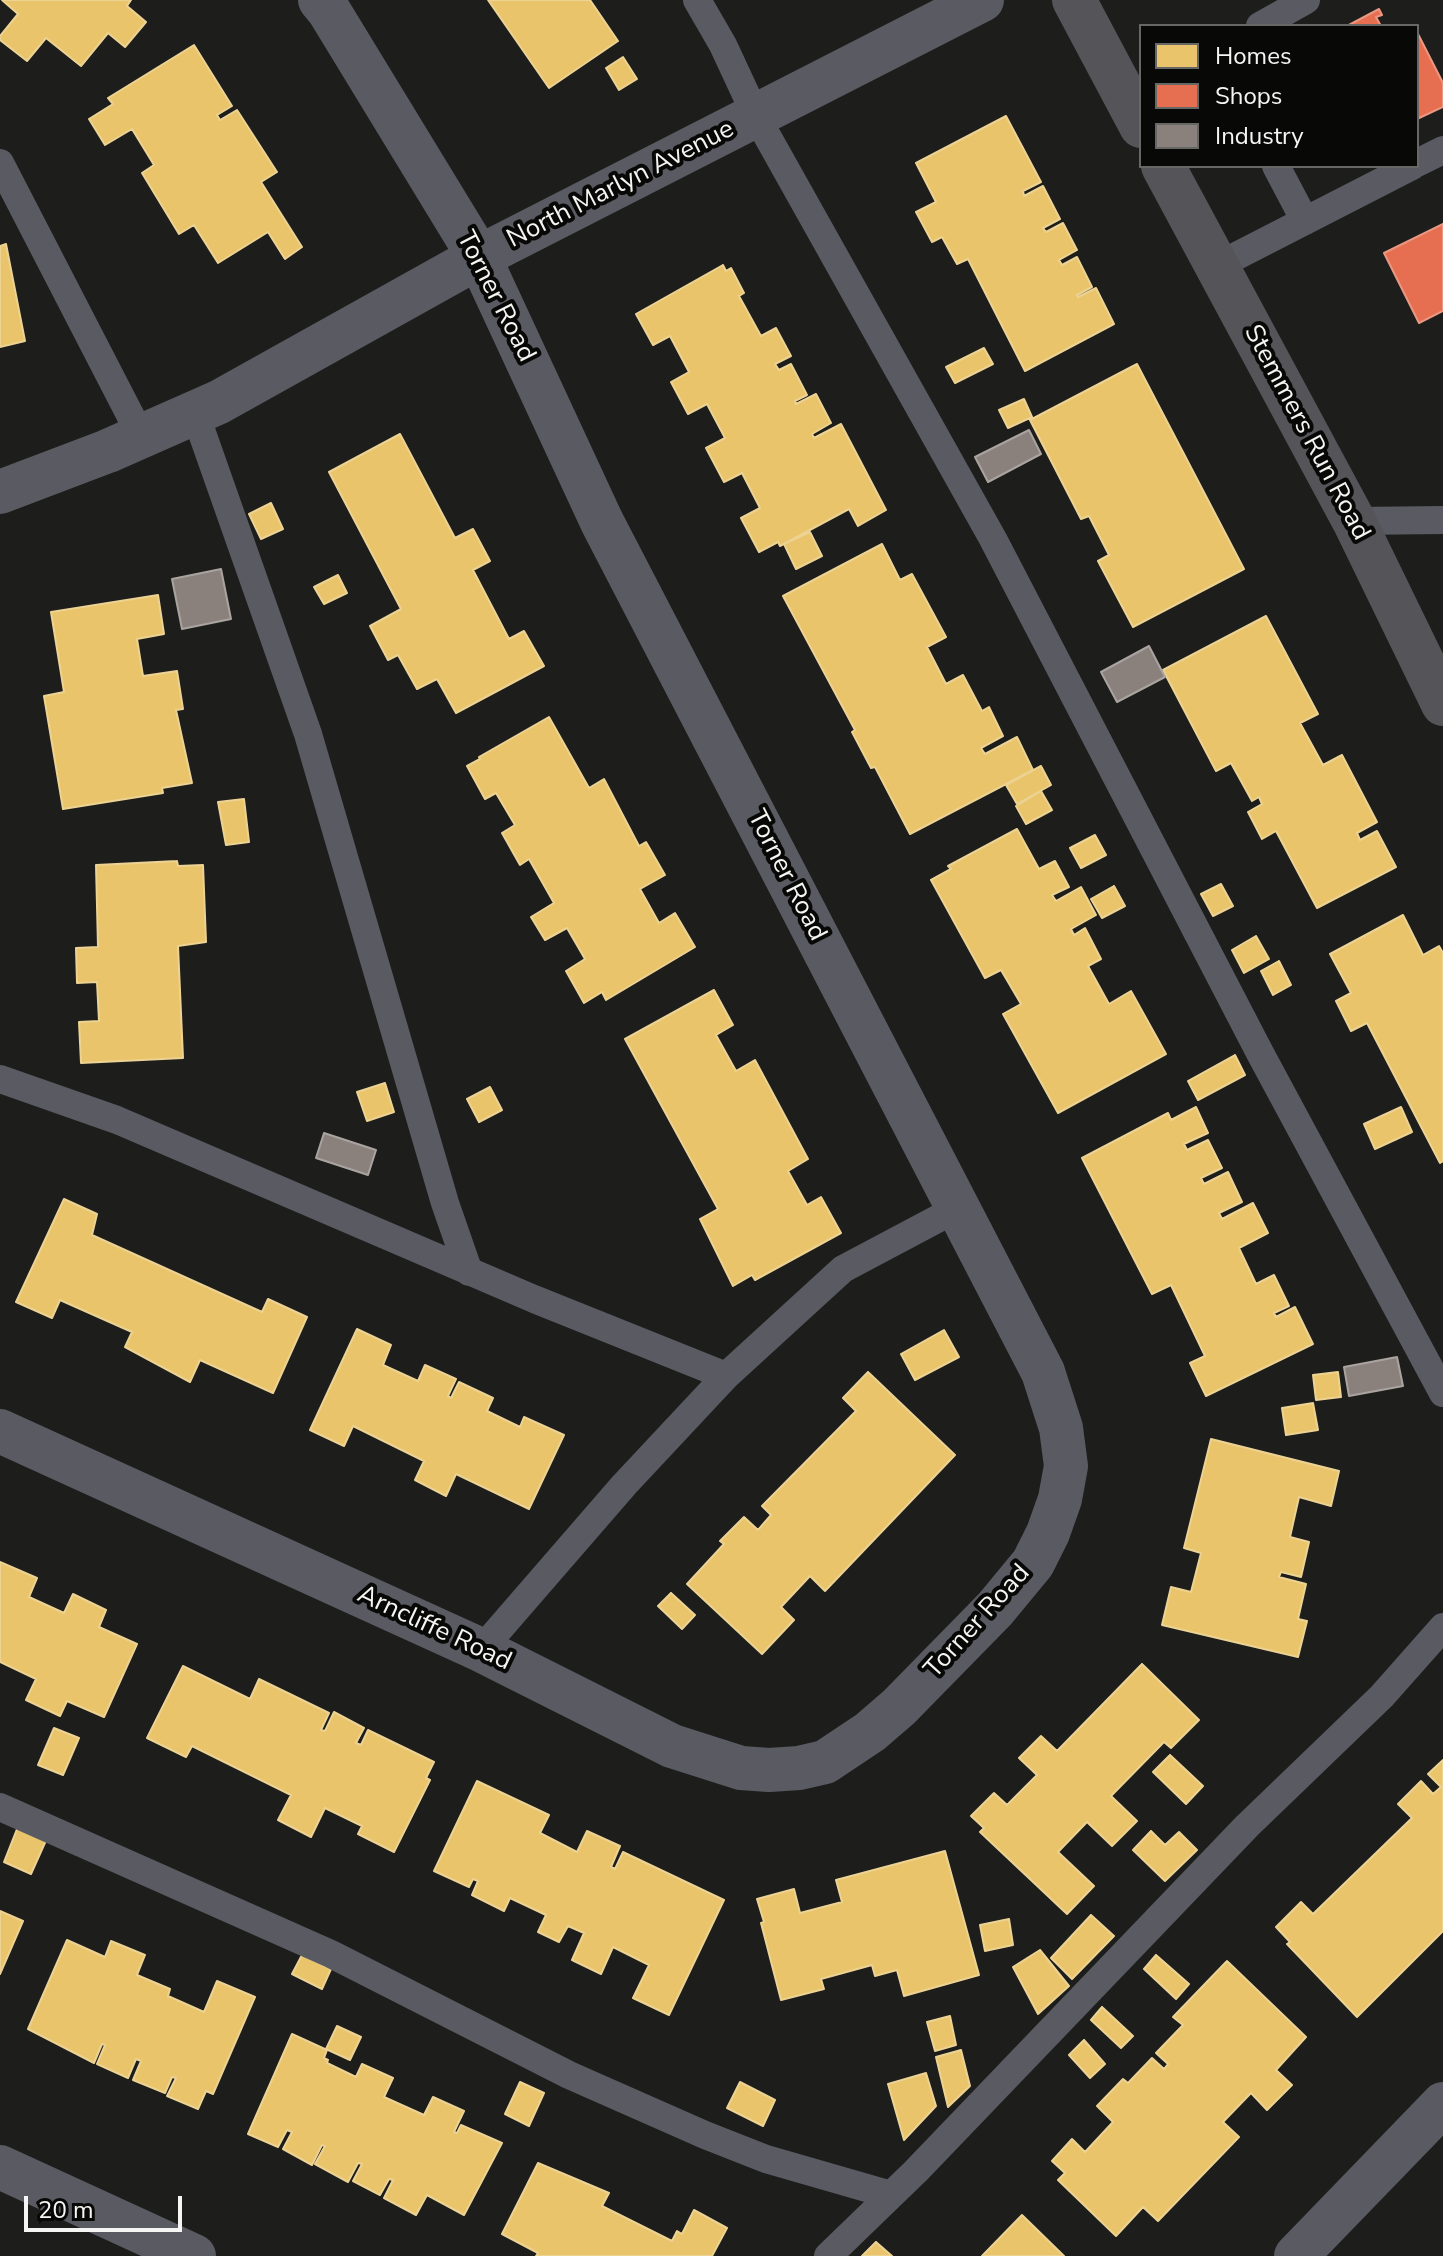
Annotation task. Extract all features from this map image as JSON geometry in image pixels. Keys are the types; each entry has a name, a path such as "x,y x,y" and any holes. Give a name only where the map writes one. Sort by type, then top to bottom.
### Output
{"main road":[{"path":"1074,0 1139,122"},
{"name":"Stemmers Run Road","path":"1164,168 1354,521 1443,704"}],"street":[{"name":"Torner Road","path":"320,0 479,257 602,522 1043,1372 1061,1428 1066,1466 1052,1522 1033,1563 995,1609 899,1707 870,1732"},
{"name":"North Marlyn Avenue","path":"0,492 195,413 479,257 982,0"},
{"name":"Arncliffe Road","path":"0,1431 481,1650 672,1746 741,1768 799,1768 825,1762 870,1732"},
{"path":"1296,2256 1443,2104"},
{"path":"0,2167 194,2256"}],"lane":[{"path":"697,0 723,45 756,116 993,539 1260,1053 1443,1393"},
{"path":"1264,24 1306,0"},
{"path":"1419,162 1443,150"},
{"path":"0,163 141,436"},
{"path":"1277,168 1305,221"},
{"path":"1217,266 1305,221 1368,176 1403,168"},
{"path":"195,413 308,734 445,1203 469,1272"},
{"path":"1354,521 1443,520"},
{"path":"0,1079 117,1120 469,1272 726,1376"},
{"path":"481,1650 624,1485 726,1376 843,1269 958,1208"},
{"path":"828,2256 891,2195 1247,1826 1382,1696 1443,1627"},
{"path":"0,1807 331,1954 569,2075 705,2135 766,2159 891,2195"}],"building: Homes":[{"path":"2,0 131,0 127,6 146,22 125,47 108,33 81,66 46,38 27,61 0,40 18,14"},
{"path":"488,0 590,0 618,41 549,88"},
{"path":"194,45 232,106 217,115 220,120 237,110 277,172 261,182 302,247 285,259 268,232 218,263 194,225 179,234 142,173 154,165 132,129 105,145 89,119 113,104 108,98"},
{"path":"623,57 637,79 619,90 606,68"},
{"path":"1006,116 1041,182 1023,191 1024,196 1043,186 1060,219 1043,228 1046,232 1063,223 1077,250 1059,260 1062,265 1077,257 1092,287 1078,297 1096,288 1114,324 1025,371 968,259 957,264 942,237 932,242 916,212 936,202 916,163"},
{"path":"6,244 25,341 0,347 0,246"},
{"path":"723,265 726,271 731,268 744,293 739,296 761,336 776,328 791,356 775,364 779,370 791,364 807,395 795,401 796,404 816,394 831,423 812,434 814,438 841,424 886,510 858,526 849,509 780,546 778,542 759,552 741,518 760,508 742,473 724,482 706,448 725,438 707,404 688,414 671,382 689,372 670,336 653,345 636,314"},
{"path":"984,348 993,364 955,383 946,367"},
{"path":"1137,364 1244,569 1133,627 1098,561 1109,555 1089,516 1081,519 1030,420"},
{"path":"1024,399 1032,417 1008,428 999,410"},
{"path":"400,434 455,538 473,529 490,561 473,570 509,639 524,631 544,666 456,713 437,679 417,689 398,655 388,660 370,626 401,609 329,472"},
{"path":"271,503 283,529 261,539 249,514"},
{"path":"810,532 822,556 796,569 784,544"},
{"path":"882,544 900,580 912,574 946,637 927,647 946,684 963,675 982,711 989,707 1003,736 981,748 985,754 1017,737 1033,770 910,834 875,767 871,768 852,732 855,730 783,596"},
{"path":"338,575 347,593 324,604 314,587"},
{"path":"158,595 164,634 137,639 143,676 177,671 183,709 176,710 192,783 162,788 163,793 63,809 44,696 64,692 51,612"},
{"path":"1266,616 1318,714 1300,723 1323,765 1342,755 1377,822 1357,833 1360,840 1377,831 1396,867 1317,908 1276,831 1262,839 1248,812 1262,804 1259,797 1252,801 1231,763 1216,771 1163,670"},
{"path":"549,717 589,788 604,779 639,846 646,842 665,875 640,889 659,923 675,913 695,947 606,1000 602,992 584,1003 566,971 585,959 567,928 545,940 531,917 554,903 529,859 520,865 502,833 515,825 496,793 485,799 467,766"},
{"path":"1041,766 1051,785 1017,804 1006,785"},
{"path":"1041,791 1052,810 1026,824 1016,806"},
{"path":"244,799 249,842 226,845 218,802"},
{"path":"1017,829 1039,869 1055,861 1069,887 1052,895 1056,901 1081,887 1096,915 1071,929 1074,935 1085,928 1101,959 1088,966 1109,1004 1131,991 1166,1054 1058,1113 1003,1014 1021,1004 1001,970 985,978 931,880 951,869 948,866"},
{"path":"1095,835 1106,855 1081,868 1070,848"},
{"path":"177,861 178,866 203,865 206,942 178,946 183,1058 81,1063 79,1022 99,1021 97,982 77,983 76,948 98,947 96,865"},
{"path":"1221,884 1233,906 1213,916 1201,894"},
{"path":"1114,886 1125,906 1102,918 1091,899"},
{"path":"1403,915 1423,955 1439,946 1443,953 1443,1161 1440,1163 1367,1023 1351,1031 1336,1001 1351,993 1330,954"},
{"path":"1256,936 1269,959 1244,973 1232,950"},
{"path":"1279,961 1291,985 1273,995 1261,971"},
{"path":"714,990 733,1025 716,1035 736,1071 755,1060 808,1159 788,1171 807,1205 821,1197 841,1233 755,1280 752,1275 733,1286 700,1219 718,1209 625,1039"},
{"path":"1235,1055 1245,1075 1198,1100 1188,1081"},
{"path":"385,1083 394,1112 367,1121 357,1092"},
{"path":"490,1087 502,1110 479,1122 467,1099"},
{"path":"1196,1107 1208,1133 1184,1144 1187,1150 1208,1140 1222,1168 1201,1178 1204,1184 1228,1172 1242,1202 1219,1213 1222,1219 1253,1203 1268,1233 1239,1248 1256,1284 1274,1275 1289,1306 1274,1313 1276,1317 1295,1307 1313,1344 1206,1396 1190,1363 1205,1356 1171,1285 1152,1294 1082,1158 1168,1113 1171,1120"},
{"path":"1401,1107 1412,1132 1375,1149 1364,1124"},
{"path":"64,1199 97,1214 92,1235 262,1312 268,1299 307,1317 273,1393 200,1360 190,1382 125,1347 132,1332 60,1300 52,1318 16,1302"},
{"path":"357,1329 391,1345 383,1365 418,1381 425,1365 456,1379 448,1396 451,1398 459,1382 493,1398 487,1411 520,1427 524,1417 564,1435 529,1509 456,1474 446,1496 415,1480 424,1461 353,1426 344,1446 310,1430"},
{"path":"944,1330 959,1357 915,1380 901,1354"},
{"path":"868,1372 955,1455 825,1591 810,1576 781,1607 794,1620 762,1654 687,1584 724,1544 720,1541 744,1517 758,1530 771,1515 762,1506 856,1411 843,1398"},
{"path":"1338,1372 1341,1397 1316,1400 1313,1375"},
{"path":"1313,1403 1318,1430 1286,1435 1282,1408"},
{"path":"1211,1439 1339,1471 1331,1506 1299,1497 1290,1537 1309,1542 1301,1577 1281,1572 1279,1577 1306,1584 1298,1619 1307,1621 1298,1657 1162,1625 1171,1587 1191,1592 1201,1553 1184,1548"},
{"path":"0,1562 37,1578 29,1597 64,1613 73,1594 106,1610 99,1627 137,1644 104,1717 67,1701 60,1716 26,1700 36,1679 0,1662"},
{"path":"671,1593 695,1615 682,1629 658,1606"},
{"path":"1142,1664 1199,1720 1171,1748 1164,1742 1111,1796 1137,1821 1112,1846 1087,1822 1058,1852 1094,1886 1067,1914 980,1832 984,1828 971,1816 994,1793 1007,1805 1037,1775 1019,1758 1041,1736 1057,1751"},
{"path":"183,1666 250,1699 259,1679 329,1713 321,1730 325,1731 334,1712 364,1728 356,1743 361,1745 368,1730 434,1762 426,1778 430,1780 394,1852 358,1834 362,1826 325,1808 311,1837 278,1820 291,1795 192,1746 186,1757 147,1738"},
{"path":"54,1728 79,1738 63,1775 38,1765"},
{"path":"1170,1755 1203,1786 1186,1804 1153,1772"},
{"path":"1443,1760 1443,1931 1357,2017 1287,1944 1290,1942 1276,1927 1301,1902 1313,1914 1412,1818 1398,1804 1421,1781 1433,1794 1441,1787 1428,1774"},
{"path":"477,1781 549,1815 540,1833 577,1852 587,1831 620,1846 611,1867 615,1869 623,1852 724,1900 669,2015 633,1998 649,1965 613,1947 601,1974 572,1960 584,1933 568,1926 559,1942 538,1932 546,1915 510,1898 504,1911 472,1895 478,1881 473,1879 469,1887 434,1871"},
{"path":"19,1824 48,1836 31,1874 4,1862"},
{"path":"1151,1831 1165,1845 1179,1832 1197,1850 1165,1881 1133,1850"},
{"path":"945,1851 979,1975 904,1996 897,1970 875,1976 872,1965 821,1979 824,1989 781,2000 757,1899 794,1889 800,1913 842,1902 836,1880"},
{"path":"0,1911 23,1921 0,1974"},
{"path":"1091,1915 1114,1936 1072,1979 1051,1958"},
{"path":"1009,1919 1013,1945 985,1951 980,1925"},
{"path":"67,1940 105,1957 111,1941 145,1955 137,1975 170,1989 168,1996 204,2012 217,1981 255,1997 213,2094 206,2091 198,2109 167,2096 176,2078 172,2077 165,2093 133,2080 141,2061 136,2059 128,2078 97,2064 105,2045 102,2044 94,2063 28,2029"},
{"path":"1040,1950 1069,1986 1038,2014 1013,1967"},
{"path":"302,1955 331,1969 322,1989 292,1974"},
{"path":"1156,1955 1189,1984 1176,1999 1144,1969"},
{"path":"1227,1961 1306,2037 1276,2070 1292,2085 1267,2110 1251,2093 1223,2122 1239,2137 1158,2221 1143,2207 1116,2236 1058,2180 1065,2173 1052,2161 1072,2139 1085,2152 1113,2122 1097,2106 1123,2079 1128,2083 1152,2058 1164,2069 1168,2064 1156,2053 1183,2025 1173,2017"},
{"path":"1102,2007 1133,2036 1121,2048 1091,2020"},
{"path":"950,2016 956,2045 935,2051 927,2022"},
{"path":"337,2026 361,2037 350,2060 326,2049"},
{"path":"292,2034 327,2050 324,2058 328,2060 327,2063 356,2077 362,2064 393,2078 384,2097 424,2115 433,2097 464,2111 454,2132 457,2133 461,2125 502,2143 464,2215 427,2195 416,2215 384,2198 393,2180 389,2179 380,2195 353,2181 362,2164 358,2163 348,2182 315,2164 325,2146 322,2145 312,2165 283,2149 292,2132 287,2130 278,2147 248,2134"},
{"path":"1084,2040 1105,2064 1090,2078 1069,2055"},
{"path":"961,2050 970,2086 948,2107 936,2057"},
{"path":"926,2073 936,2106 904,2140 888,2084"},
{"path":"520,2082 544,2093 529,2126 505,2114"},
{"path":"740,2082 775,2100 763,2126 727,2108"},
{"path":"538,2163 609,2193 602,2206 672,2241 677,2231 682,2234 694,2210 727,2228 712,2256 536,2256 538,2253 502,2234"},
{"path":"1022,2215 1064,2256 982,2256"},
{"path":"876,2242 892,2256 862,2256"}],"building: Shops":[{"path":"1379,9 1382,15 1376,17 1380,24 1351,24"},
{"path":"1419,36 1443,83 1443,107 1419,118"},
{"path":"1443,224 1443,311 1419,323 1384,253"}],"building: Industry":[{"path":"1029,430 1041,454 988,482 975,457"},
{"path":"221,569 231,619 182,629 172,579"},
{"path":"1149,646 1165,677 1117,702 1101,672"},
{"path":"324,1133 376,1150 368,1175 316,1158"},
{"path":"1397,1357 1403,1386 1349,1396 1344,1367"}]}
